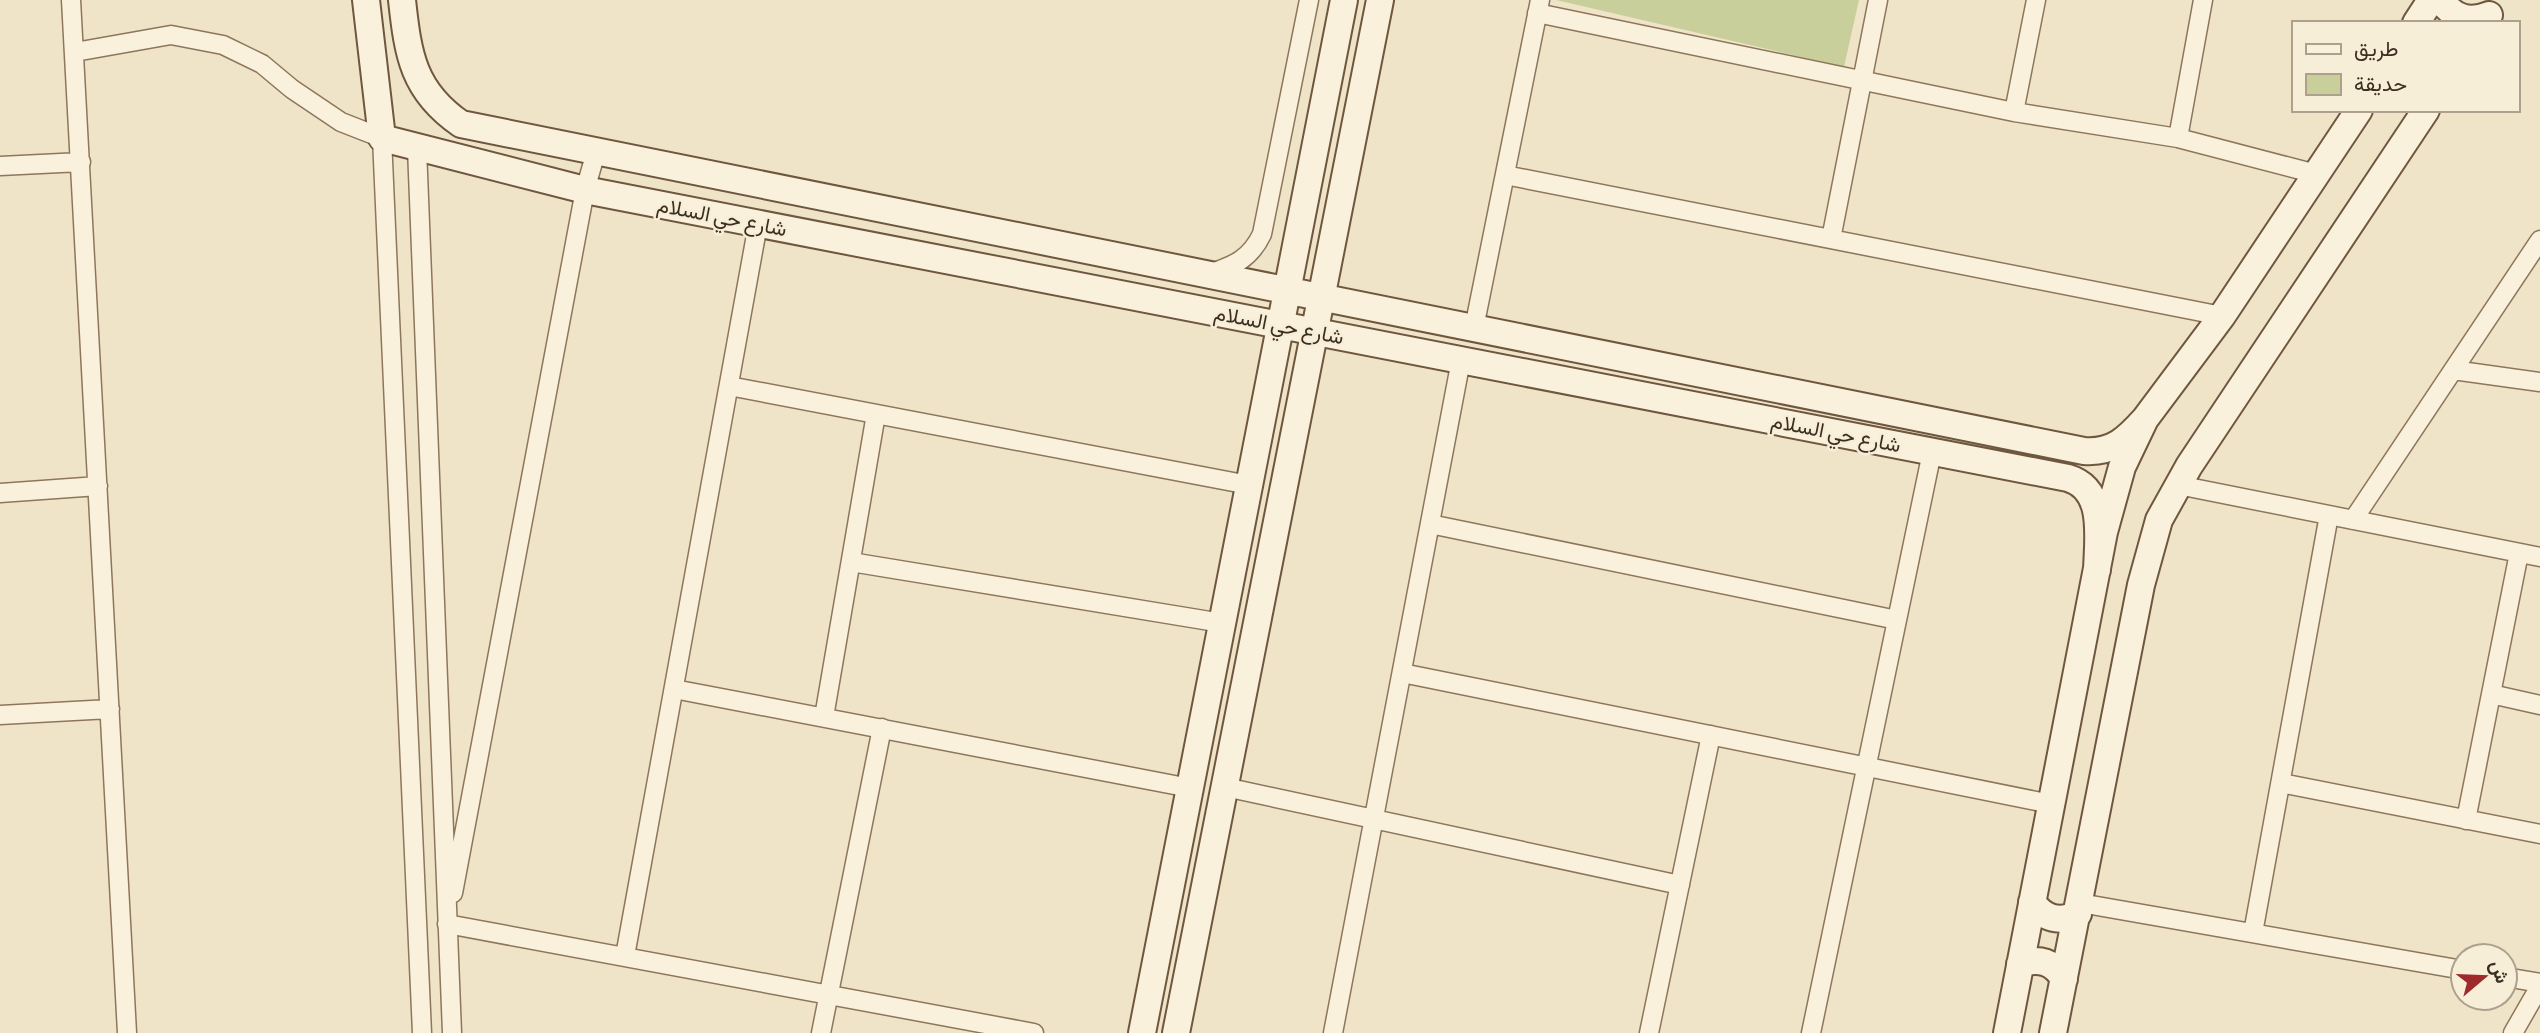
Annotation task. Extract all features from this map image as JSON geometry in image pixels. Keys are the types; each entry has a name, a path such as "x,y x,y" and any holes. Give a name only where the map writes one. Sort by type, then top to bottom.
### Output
{"main road":[{"path":"366,0 382,138"},
{"path":"402,0 410,52 421,83 437,107 461,124 2097,452 2124,442 2145,419 2222,316 2358,112"},
{"path":"1142,1033 1343,0"},
{"path":"1176,1033 1380,0"},
{"path":"2417,21 2431,0"},
{"path":"2441,0 2457,16 2479,19 2491,13"},
{"path":"2053,1033 2141,585 2159,520 2178,485 2425,112"},
{"name":"شارع حي السلام","path":"382,138 584,190 1280,325 1312,344 1376,344 2068,478 2083,484 2091,494 2096,518 2097,570"},
{"path":"1294,255 1295,262 1303,272 1316,274 1327,266"},
{"path":"1376,344 1374,326 1384,310"},
{"path":"1275,353 1278,347 1290,341 1303,345 1312,344"},
{"path":"2007,1033 2115,489 2145,419"},
{"path":"2009,467 2017,454 2017,438"},
{"path":"2032,902 2044,915 2061,920 2079,908"},
{"path":"2020,964 2028,961 2046,962 2053,965 2064,979"}],"street":[{"path":"71,0 127,1033"},
{"path":"1206,275 1244,260 1254,251 1262,234 1308,0"},
{"path":"1830,239 1878,0"},
{"path":"2014,112 2036,0"},
{"path":"2178,138 2203,0"},
{"path":"1474,328 1539,7 2014,112 2178,138 2316,174"},
{"path":"75,52 172,35 223,46 262,64 292,89 341,122 382,138 422,1033"},
{"path":"416,148 452,1033"},
{"path":"447,924 584,190 596,152"},
{"path":"0,166 81,162"},
{"path":"1505,175 2222,316"},
{"path":"625,956 758,224"},
{"path":"2353,520 2540,240"},
{"path":"1333,1033 1461,360"},
{"path":"2453,370 2540,382"},
{"path":"729,386 1249,485"},
{"path":"824,717 876,414"},
{"path":"1811,1033 1932,452"},
{"path":"2178,485 2540,557"},
{"path":"0,494 98,486"},
{"path":"2253,933 2329,515"},
{"path":"1430,524 1897,620"},
{"path":"2466,820 2519,553"},
{"path":"850,562 1222,623"},
{"path":"1402,673 2051,804"},
{"path":"674,689 1190,788"},
{"path":"2491,694 2540,705"},
{"path":"0,715 110,709"},
{"path":"821,1033 882,727"},
{"path":"1649,1033 1711,735"},
{"path":"2281,783 2540,834"},
{"path":"1225,787 1680,885"},
{"path":"2079,908 2253,933 2449,968"},
{"path":"447,924 829,993 976,1027 1034,1033"},
{"path":"2512,1033 2540,985 2519,980"}],"green space":[{"path":"1556,0 1859,0 1844,67"}]}
